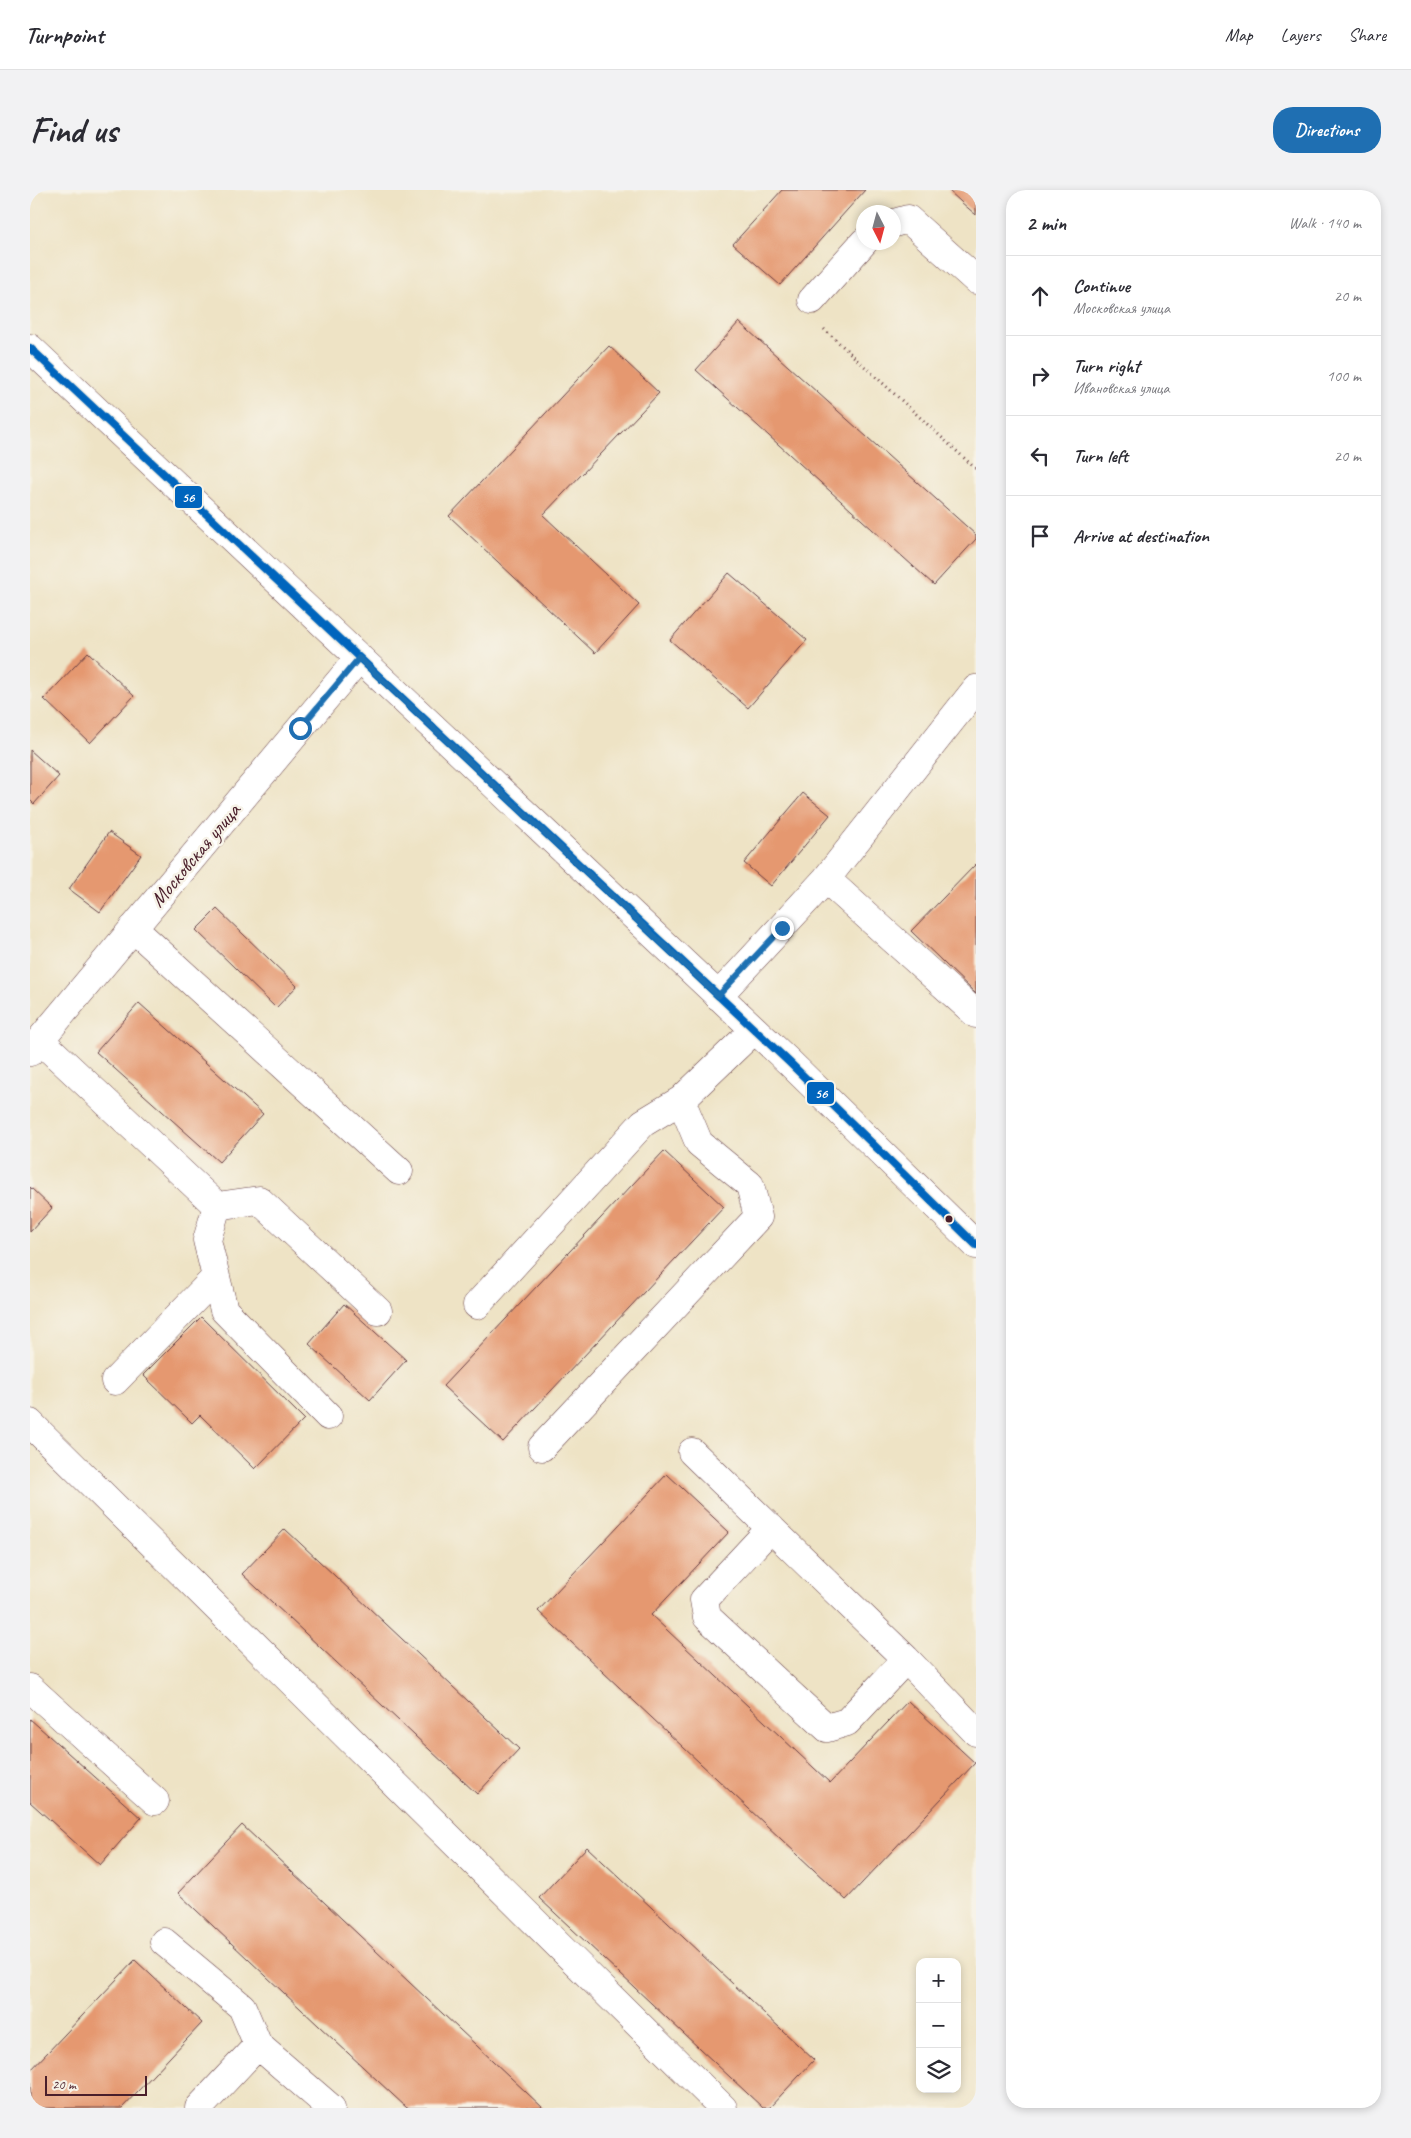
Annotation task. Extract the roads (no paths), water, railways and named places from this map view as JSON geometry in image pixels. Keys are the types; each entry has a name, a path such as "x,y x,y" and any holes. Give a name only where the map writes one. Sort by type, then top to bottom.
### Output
{"main road":[{"path":"901,221 908,219 976,280"},
{"path":"812,300 857,250"},
{"path":"30,348 754,1030 976,1245"},
{"name":"Московская улица","path":"35,1046 359,658"},
{"path":"718,996 826,879 976,689"},
{"path":"826,879 976,1014"},
{"path":"134,928 399,1171"},
{"path":"476,1305 643,1123 681,1100 754,1030"},
{"path":"35,1046 217,1206 259,1200 378,1311"},
{"path":"542,1446 758,1217 750,1185 699,1143 681,1100"},
{"path":"217,1206 207,1240 224,1310 328,1416"},
{"path":"115,1381 216,1277"},
{"path":"30,1423 723,2108"},
{"path":"692,1452 906,1660 976,1731"},
{"path":"770,1528 704,1600 707,1617 827,1728 847,1722 906,1660"},
{"path":"30,1688 155,1801"},
{"path":"164,1942 242,2007 258,2045 330,2108"},
{"path":"199,2108 258,2045"}]}
